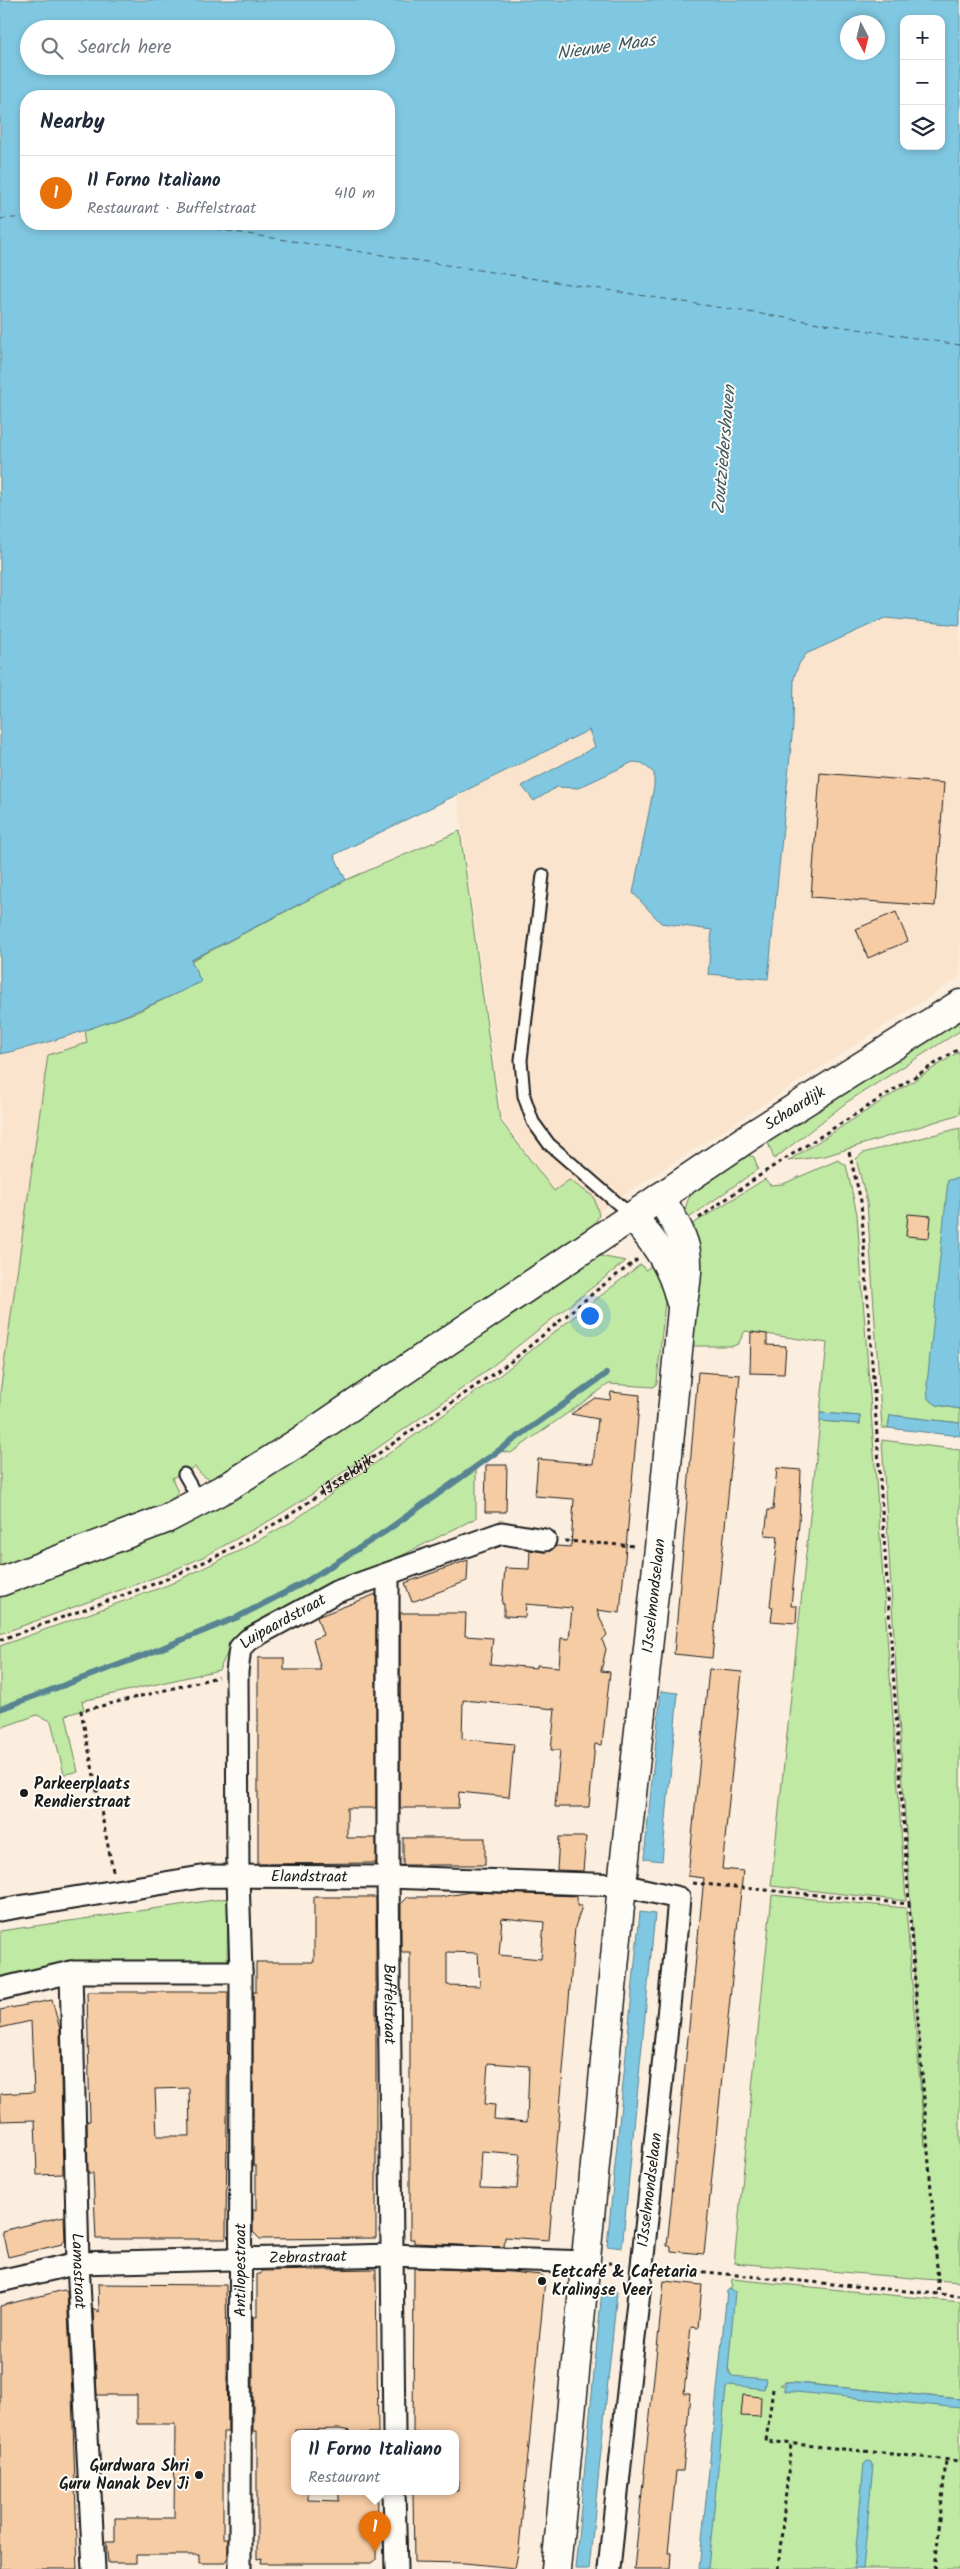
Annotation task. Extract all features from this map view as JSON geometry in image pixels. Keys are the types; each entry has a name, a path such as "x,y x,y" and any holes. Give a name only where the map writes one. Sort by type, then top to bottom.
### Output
{"street":[{"name":"Schaardijk","path":"632,1216 749,1137 960,1004"},
{"name":"IJsselmondselaan","path":"556,2569 622,1885 659,1548 682,1308 688,1266 686,1248 680,1230 660,1197"},
{"name":"IJsselmondselaan","path":"632,1216 657,1245 676,1279 682,1308"},
{"path":"0,1582 135,1532 200,1502 294,1445 632,1216"},
{"name":"Luipaardstraat","path":"241,1972 238,1877 237,1672 240,1648 248,1640 336,1592 502,1533 545,1540"},
{"name":"Buffelstraat","path":"388,1574 388,1877 394,2430"},
{"name":"Elandstraat","path":"0,1910 207,1876 388,1877 622,1885"},
{"name":"IJsselmondselaan","path":"609,2569 664,2068 679,1898 622,1885"},
{"path":"0,1989 71,1972 241,1972"},
{"name":"Lamastraat","path":"71,1972 78,2263 94,2569"},
{"name":"Antilopestraat","path":"240,2569 241,1972"},
{"name":"Zebrastraat","path":"0,2282 78,2263 391,2255 587,2262"},
{"path":"394,2495 396,2569"}],"lane":[{"path":"543,875 521,1060 524,1096 533,1122 549,1144 632,1216"},
{"path":"184,1474 200,1502"}],"path":[{"path":"680,1230 769,1170 960,1048"},
{"path":"849,1152 861,1201 909,1904 939,2294"},
{"name":"IJsseldijk","path":"0,1640 162,1581 215,1558 286,1517 513,1360 597,1290 657,1245"},
{"path":"545,1540 659,1548"},
{"path":"117,1891 81,1711 237,1672"},
{"path":"692,1883 909,1904"},
{"path":"587,2262 641,2265 682,2271 960,2296"},
{"path":"773,2389 766,2441 960,2461"},
{"path":"778,2569 791,2444"},
{"path":"935,2569 946,2460"}],"shaded area":[{"path":"960,507 960,977 579,1224 502,1119 453,765"},
{"path":"103,945 41,1518 0,1530 0,996"}],"green space":[{"path":"460,831 500,1120 554,1191 569,1180 594,1197 599,1215 593,1227 222,1479 206,1478 195,1467 172,1478 178,1492 161,1510 0,1571 0,1393 48,1055 87,1043 85,1030 137,1012 201,982 191,961 346,880"},
{"path":"960,1016 960,1031 847,1102 774,1159 767,1140"},
{"path":"960,1051 960,1114 825,1156 788,1161"},
{"path":"960,1128 960,1178 948,1181 937,1405 960,1409 960,1423 890,1415 888,1428 882,1428 867,1202 856,1159 863,1153"},
{"path":"744,1154 754,1157 758,1169 686,1220 686,1208 689,1198 695,1189 714,1173"},
{"path":"838,1160 846,1165 857,1214 906,1901 771,1886 820,1421 860,1424 860,1416 820,1413 827,1343 745,1331 738,1344 733,1346 687,1346 688,1227 765,1179 770,1185 783,1184"},
{"path":"594,1255 626,1261 477,1378 312,1494 274,1518 205,1556 167,1573 0,1634 0,1592 134,1543"},
{"path":"641,1264 645,1270 653,1265 664,1290 665,1302 657,1383 654,1387 609,1384 511,1453 499,1451 479,1462 476,1472 476,1518 389,1562 326,1587 270,1615 233,1641 219,1670 82,1701 84,1710 66,1715 78,1772 64,1774 51,1721 37,1715 0,1728 0,1646 168,1585 241,1550 293,1521 500,1375"},
{"path":"882,1440 960,1450 960,2282 734,2263 772,1895 906,1908 925,2146"},
{"path":"228,1898 227,1965 0,1984 0,1931"},
{"path":"732,2279 960,2302 960,2399 786,2382 780,2385 960,2404 960,2569 703,2569 722,2379 732,2377 724,2358"}],"water":[{"path":"0,0 960,0 960,625 885,618 806,654 799,664 794,677 793,726 768,979 708,974 712,930 661,923 633,893 654,786 654,773 642,763 633,762 578,788 557,787 534,801 522,786 595,747 589,730 334,855 346,880 191,960 201,982 103,1024 52,1041 0,1054"},
{"path":"960,1178 960,1409 937,1405 928,1399 927,1384 948,1180"},
{"path":"820,1413 860,1416 860,1424 820,1421"},
{"path":"890,1415 960,1423 960,1436 888,1428"},
{"path":"661,1691 678,1693 662,1861 644,1859"},
{"path":"640,1912 655,1914 622,2248 607,2246"},
{"path":"729,2289 735,2291 728,2371 732,2376 766,2379 764,2389 730,2385 726,2388 708,2569 699,2569 727,2291"},
{"path":"602,2290 617,2292 589,2569 575,2569"},
{"path":"785,2382 960,2399 960,2408 785,2391"},
{"path":"867,2461 872,2462 873,2465 863,2569 854,2569 864,2464"}],"building":[{"path":"820,773 944,783 935,906 811,897"},
{"path":"896,912 908,941 868,958 856,929"},
{"path":"908,1214 931,1216 929,1238 906,1236"},
{"path":"751,1332 767,1334 767,1345 786,1346 784,1374 750,1373"},
{"path":"698,1372 740,1375 712,1658 674,1654"},
{"path":"611,1392 640,1395 620,1613 597,1610 607,1635 602,1640 606,1649 601,1671 610,1672 602,1745 595,1744 589,1807 555,1807 560,1750 551,1750 555,1709 463,1700 462,1739 514,1744 509,1797 459,1792 458,1808 400,1808 400,1613 466,1613 465,1636 493,1638 490,1664 537,1668 537,1665 559,1667 561,1638 569,1639 572,1608 526,1604 525,1617 504,1616 504,1604 502,1604 505,1568 529,1569 530,1550 543,1552 550,1551 556,1546 571,1547 574,1499 535,1496 538,1459 593,1464 598,1419 571,1414 595,1398 610,1400"},
{"path":"486,1465 507,1465 506,1512 485,1512"},
{"path":"777,1468 801,1470 799,1524 791,1606 797,1606 796,1623 771,1621 773,1607 770,1606 778,1536 765,1535 768,1510 773,1510"},
{"path":"468,1560 467,1581 412,1602 405,1583"},
{"path":"376,1594 376,1808 347,1808 347,1838 376,1838 376,1863 258,1864 258,1658 284,1658 284,1670 321,1670 313,1639 323,1635 317,1617"},
{"path":"709,1669 742,1672 722,1869 743,1871 704,2254 671,2251 671,2246 667,2246 704,1878 688,1876"},
{"path":"559,1837 586,1837 583,1871 557,1870"},
{"path":"403,1838 485,1838 485,1865 403,1865"},
{"path":"470,1892 577,1896 577,1906 582,1906 575,1927 549,2240 505,2237 504,2247 414,2243 414,2239 410,2239 410,1952 401,1952 401,1904 408,1897 441,1897","holes":["502,1918 544,1922 541,1959 499,1955","447,1952 478,1953 480,1986 447,1985","488,2063 529,2066 527,2122 494,2119 495,2105 485,2104","482,2151 520,2154 517,2189 480,2188"]},
{"path":"314,1897 376,1897 376,2238 260,2239 253,2232 253,2210 256,2210 256,2166 253,2166 253,1992 256,1992 256,1962 314,1962"},
{"path":"87,1992 228,1992 226,2239 96,2239 93,2173 88,2173 87,2121 90,2121","holes":["189,2088 190,2136 157,2136 155,2089"]},
{"path":"52,2000 60,2029 63,2174 37,2175 35,2120 1,2121 0,2107 0,2094 34,2092 31,2021 0,2028 0,2010"},
{"path":"64,2216 65,2240 62,2244 8,2257 2,2231"},
{"path":"414,2268 541,2275 545,2280 519,2548 515,2568 465,2563 414,2562 413,2495 459,2495 459,2430 413,2430"},
{"path":"376,2269 378,2430 291,2430 291,2495 308,2495 308,2500 339,2501 339,2495 378,2495 377,2559 372,2563 261,2563 262,2558 257,2559 257,2431 253,2431 253,2317 257,2317 257,2274 261,2274 261,2271"},
{"path":"664,2281 702,2285 698,2328 691,2327 684,2393 690,2393 688,2418 683,2471 676,2471 668,2553 671,2553 670,2569 634,2569"},
{"path":"98,2284 226,2285 228,2432 223,2432 223,2538 228,2538 228,2558 225,2563 199,2563 199,2555 136,2555 136,2563 108,2563 106,2542 115,2542 115,2518 174,2518 175,2424 137,2424 137,2395 97,2395 93,2308 99,2312"},
{"path":"64,2290 67,2292 78,2569 0,2569 0,2306"},
{"path":"743,2395 761,2397 760,2417 741,2416"}],"waterway":[{"path":"0,1709 145,1655 238,1617 307,1581 386,1531 606,1374"}],"ferry route":[{"path":"0,219 20,217"},
{"path":"222,230 960,345"}],"place":[{"name":"Parkeerplaats Rendierstraat","path":"24,1793"},
{"name":"Eetcafé & Cafetaria Kralingse Veer","path":"542,2281"},
{"name":"Gurdwara Shri Guru Nanak Dev Ji","path":"199,2475"},
{"name":"Il Forno Italiano","path":"375,2552"}],"water label":[{"name":"Nieuwe Maas","path":"606,48"},
{"name":"Zoutziedershaven","path":"725,450"}]}
